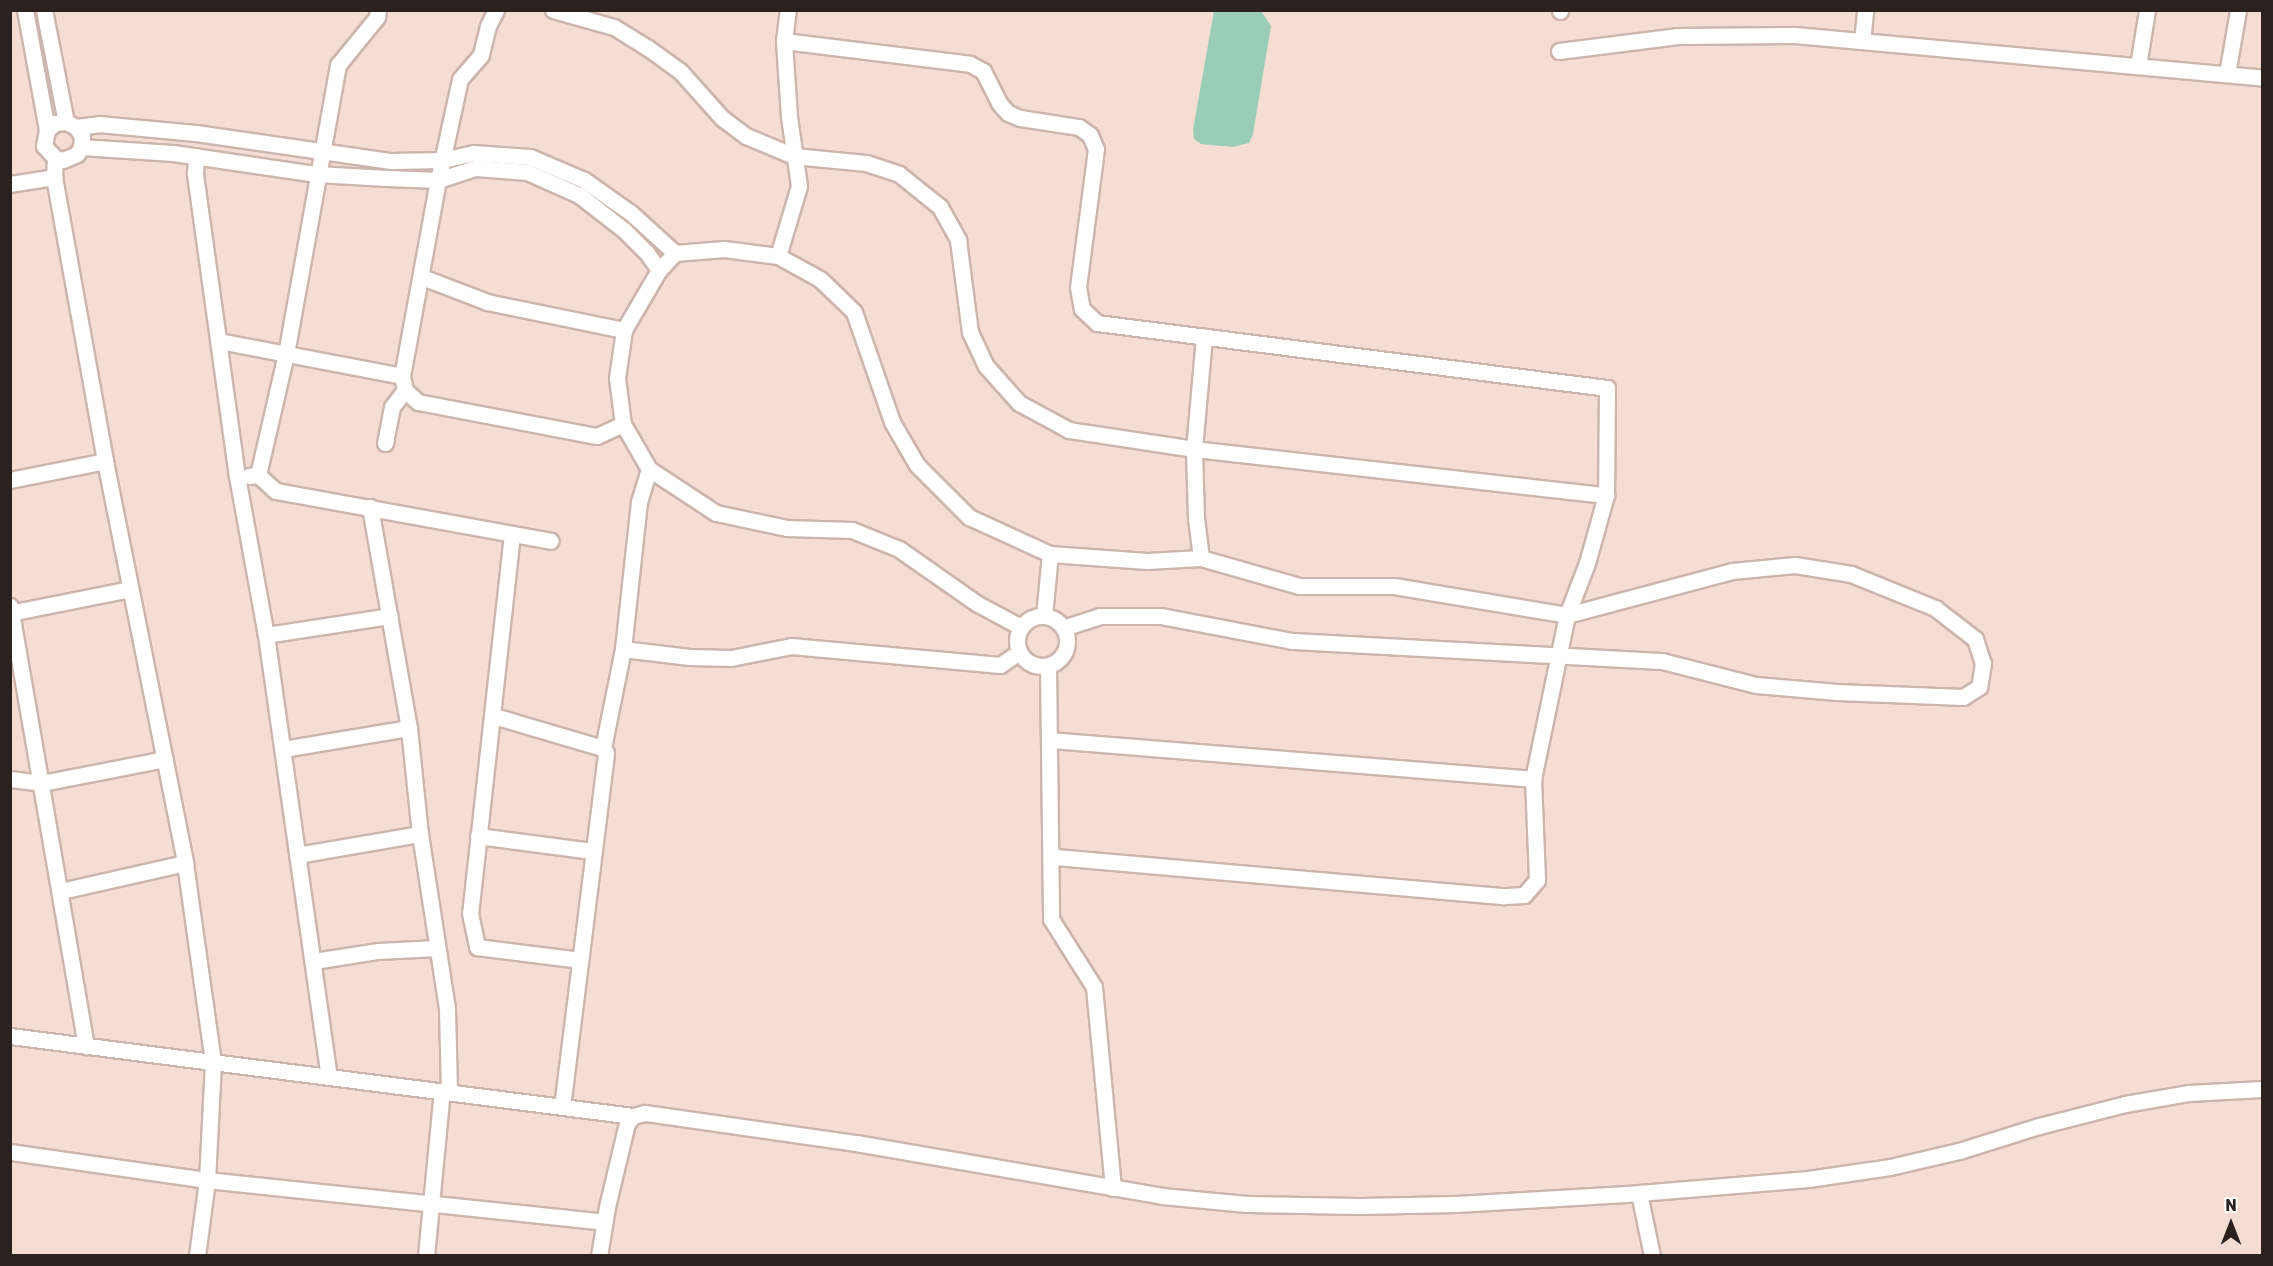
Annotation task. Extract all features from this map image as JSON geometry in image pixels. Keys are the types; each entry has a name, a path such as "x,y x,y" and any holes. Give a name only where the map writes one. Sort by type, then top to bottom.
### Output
{"street":[{"path":"25,10 47,130 44,146 55,158 54,177 105,461 185,863 213,1062 207,1180 197,1256"},
{"path":"44,10 71,124 82,136 81,147 71,158 55,158"},
{"path":"258,475 285,354 316,174 338,65 377,17 378,10"},
{"path":"385,443 392,407 404,383 438,180 460,79 481,54 488,26 496,10"},
{"path":"552,10 614,27 680,71 722,118 746,136 794,156 866,163 899,174 940,207 958,240 970,332 986,366 1019,403 1069,430 1194,449 1606,495"},
{"path":"778,256 799,186 783,41 788,10"},
{"path":"1862,41 1865,10"},
{"path":"2138,66 2147,10"},
{"path":"2227,74 2238,10"},
{"path":"1559,51 1678,36 1794,35 2262,78"},
{"path":"783,41 970,64 983,70 999,103 1008,113 1020,118 1079,127 1090,135 1096,149 1078,287 1082,309 1097,322 1606,388 1606,495 1587,563 1567,615 1533,779 1537,880 1524,895 1502,896 1052,857"},
{"path":"47,130 55,123 99,124 322,150 391,161 443,160 473,153 530,157 584,180 631,213 675,253"},
{"path":"81,147 196,156 316,174 438,180 476,168 527,172 579,195 625,231 647,253 659,270"},
{"path":"196,156 195,174 237,476 266,635 329,1077"},
{"path":"10,184 54,177"},
{"path":"1021,627 976,603 899,549 852,530 787,528 716,513 649,469 623,424 617,378 624,330 659,270 675,253 724,249 778,256 820,279 854,312 892,422 917,465 969,517 1050,554 1146,561 1201,558 1299,586 1394,586 1567,615 1732,571 1794,564 1851,574 1935,608 1975,639 1983,663 1979,687 1963,697 1756,685 1662,661 1292,641 1161,616 1100,616 1064,628"},
{"path":"422,277 487,302 624,330"},
{"path":"1201,558 1196,518 1194,449 1204,336"},
{"path":"219,341 285,354 404,383 418,402 597,436 623,424"},
{"path":"10,480 105,461"},
{"path":"562,1107 592,851 606,753 603,748 623,650 639,502 649,469"},
{"path":"237,476 258,475 276,491 550,541"},
{"path":"370,507 410,728 420,834 447,1009 446,1092 426,1256"},
{"path":"512,534 494,716 470,914 477,947 580,960"},
{"path":"1044,616 1050,554"},
{"path":"86,1046 42,783 14,647 11,611 130,589"},
{"path":"266,635 390,616"},
{"path":"1044,616 1055,620 1064,628 1067,644 1061,658 1048,666 1030,664 1018,652 1016,639 1021,627 1031,618 1044,616"},
{"path":"623,650 690,657 731,658 791,646 1000,664 1018,652"},
{"path":"1048,666 1051,919 1094,987 1113,1188"},
{"path":"494,716 603,748"},
{"path":"283,749 410,728"},
{"path":"1050,740 1533,779"},
{"path":"10,780 42,783 165,759"},
{"path":"297,855 420,834"},
{"path":"478,836 592,851"},
{"path":"61,891 185,863"},
{"path":"314,961 378,951 437,948"},
{"path":"10,1036 633,1116 645,1113 856,1143 1162,1196 1247,1204 1360,1206 1456,1204 1639,1194 1808,1179 1890,1167 1959,1151 2039,1126 2125,1104 2189,1093 2262,1089"},
{"path":"599,1256 604,1222 627,1123 633,1116"},
{"path":"10,1152 207,1180 604,1222"},
{"path":"1639,1194 1652,1256"}],"green space":[{"path":"1214,11 1261,11 1271,26 1253,134 1249,143 1233,147 1201,144 1194,139 1193,130"}]}
